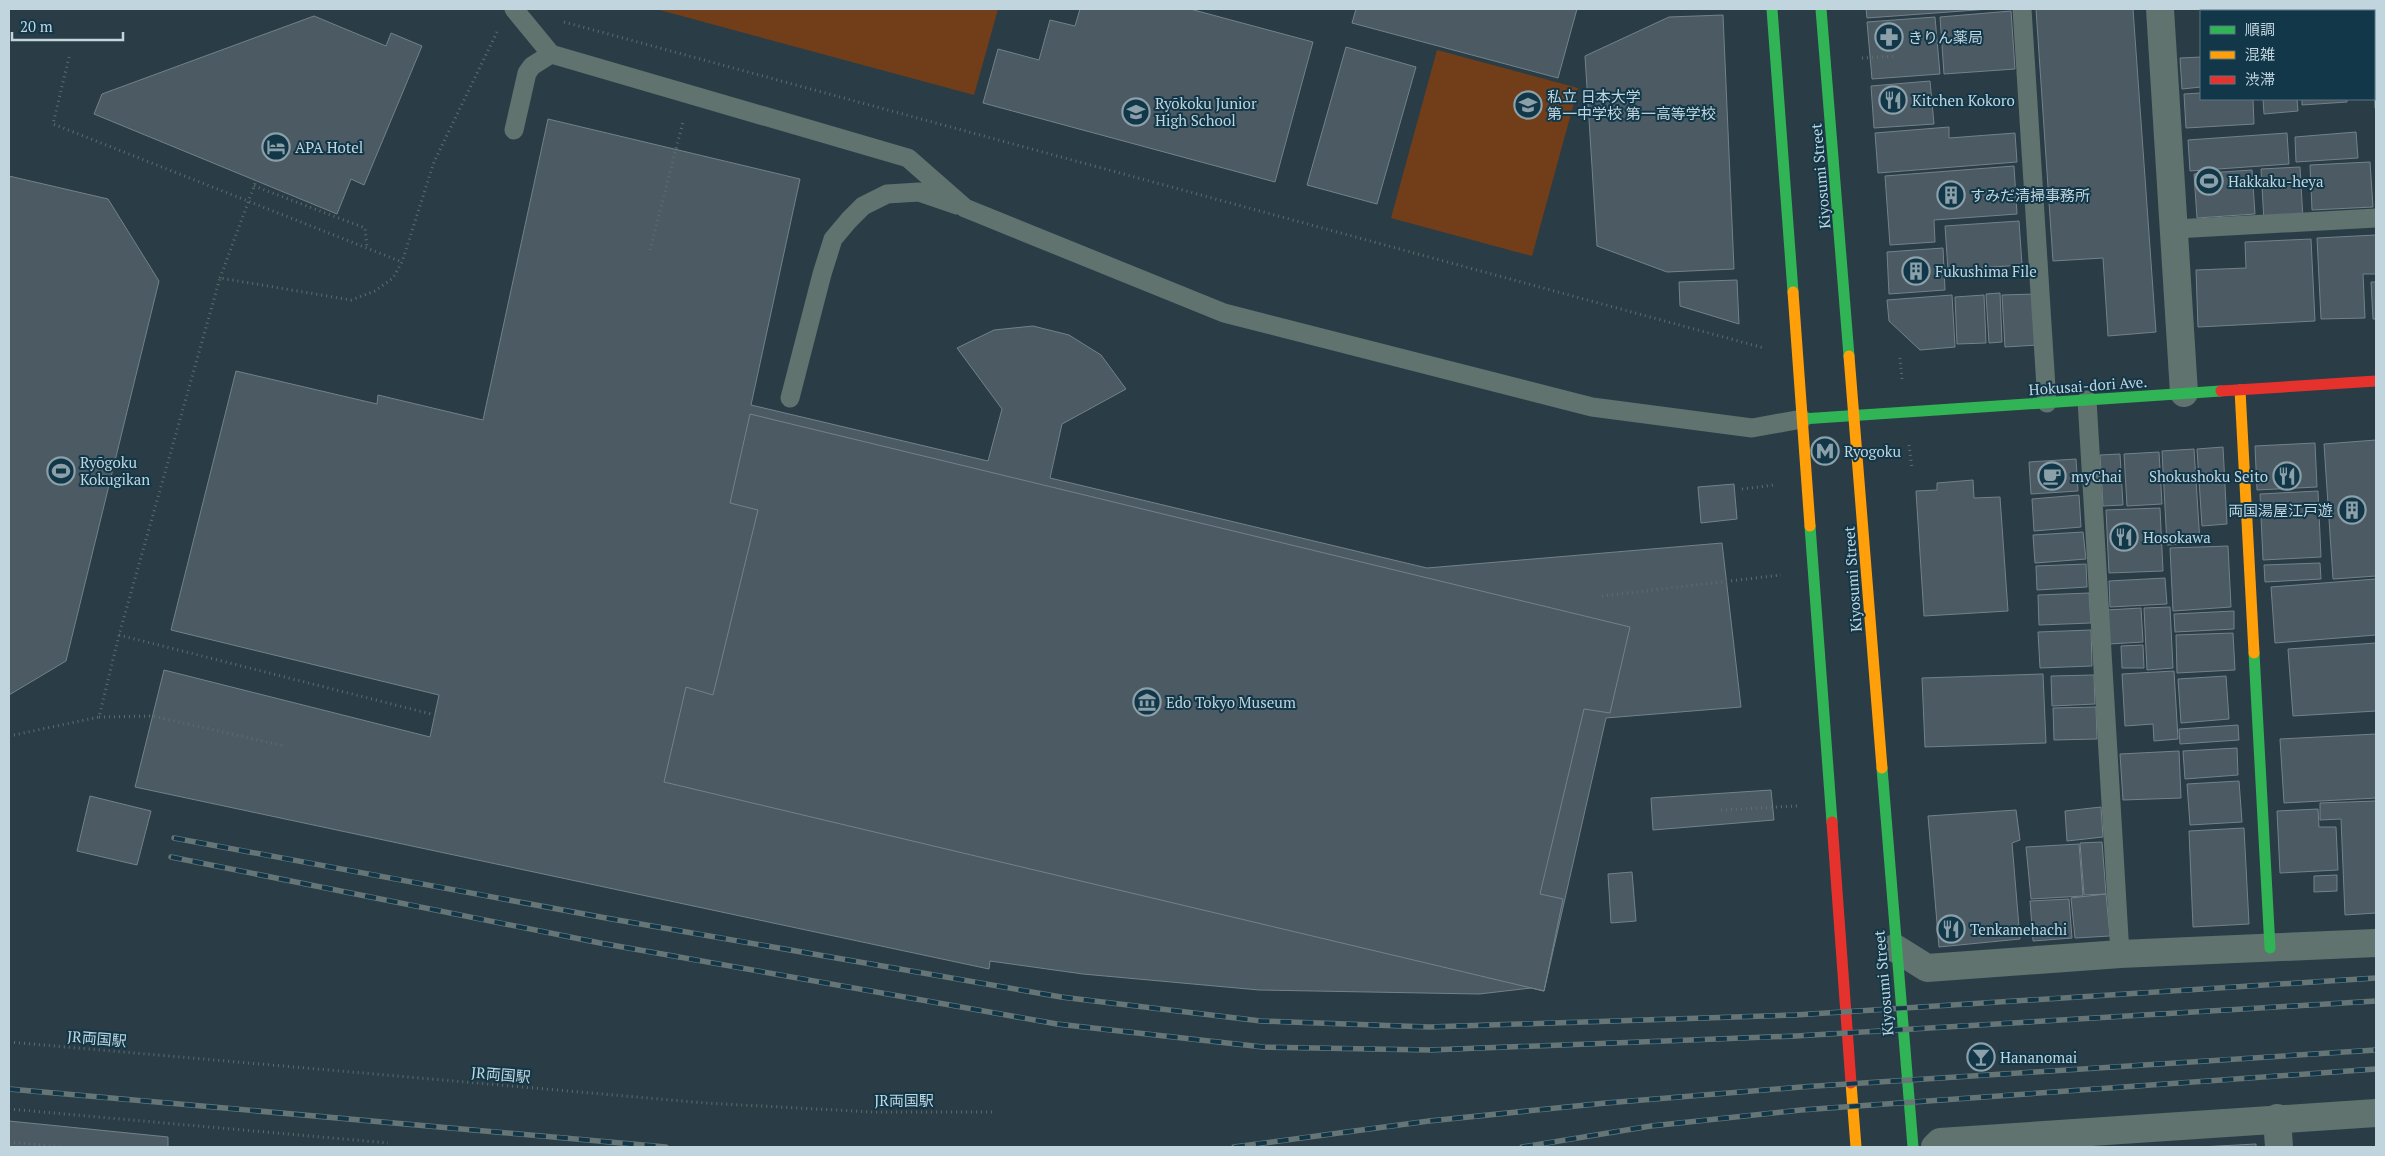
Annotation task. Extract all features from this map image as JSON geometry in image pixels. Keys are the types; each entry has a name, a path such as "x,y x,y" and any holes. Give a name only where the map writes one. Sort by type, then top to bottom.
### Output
{"main road":[{"path":"1772,9 1856,1147"},
{"name":"Kiyosumi Street","path":"1821,9 1855,415 1895,948 1913,1147"},
{"name":"Hokusai-dori Ave.","path":"1802,418 2376,380"},
{"path":"2240,390 2270,948"}],"street":[{"path":"2160,9 2184,393"},
{"path":"1895,948 1927,968 2120,954 2376,943"},
{"path":"1935,1147 1940,1142 2111,1139 2277,1118 2376,1113"},
{"path":"2277,1118 2279,1147"}],"lane":[{"path":"514,9 551,54 908,158 965,208"},
{"path":"2022,9 2047,402"},
{"path":"514,130 527,73 532,66 551,54"},
{"path":"790,398 833,239 864,206 887,194 919,192 965,208 1224,313 1486,382 1592,407 1752,428 1802,418"},
{"path":"2175,229 2376,218"},
{"path":"2086,400 2120,954"}],"path":[{"path":"555,20 1766,348"},
{"path":"220,278 351,300 376,291 392,278 402,262 434,162 499,27"},
{"path":"1862,58 1895,56"},
{"path":"69,57 53,124 402,262"},
{"path":"650,250 676,150"},
{"path":"99,717 119,635 220,278 256,181"},
{"path":"254,186 365,228 367,247"},
{"path":"1742,489 1778,485"},
{"path":"1602,596 1784,574"},
{"path":"119,635 435,715"},
{"path":"9,736 99,717 152,716 284,746"},
{"path":"1720,810 1799,806"},
{"name":"JR両国駅","path":"9,1042 705,1103 872,1112 992,1112"},
{"path":"9,1109 388,1143"},
{"path":"9,1142 63,1147"}],"shaded area":[{"path":"656,9 998,9 974,95"},
{"path":"1437,50 1578,88 1532,256 1391,218"}],"building":[{"path":"1080,9 1190,9 1313,42 1275,182 983,103 998,49 1039,60 1050,20 1075,26"},
{"path":"1356,9 1577,9 1558,78 1352,23"},
{"path":"1866,9 1990,9 1867,18"},
{"path":"2036,9 2133,9 2156,332 2108,336 2103,258 2053,261"},
{"path":"2214,9 2354,9 2354,10"},
{"path":"2376,9 2376,42 2375,10 2373,10"},
{"path":"2011,11 2015,69 1944,74 1940,17"},
{"path":"1723,15 1734,269 1667,272 1597,246 1585,56 1669,17"},
{"name":"APA Hotel","path":"314,16 386,46 391,33 422,46 364,185 351,179 337,214 94,114 102,94"},
{"path":"1935,17 1940,74 1872,79 1867,22"},
{"path":"1346,47 1416,67 1377,204 1307,185"},
{"path":"2376,53 2376,108 2375,100"},
{"path":"2200,57 2200,87 2182,89 2180,58"},
{"path":"1930,81 1934,124 1874,128 1871,86"},
{"path":"2200,93 2200,100 2253,100 2254,124 2186,128 2184,94"},
{"path":"2263,100 2297,100 2298,111 2264,114"},
{"path":"2302,100 2347,100 2347,102 2302,105"},
{"path":"548,119 800,179 751,405 988,461 1002,409 957,348 994,330 1033,326 1069,335 1101,355 1126,389 1062,424 1050,478 1427,568 1722,543 1741,707 1606,718 1544,991 1531,988 1479,994 1259,990 1083,974 990,961 989,969 135,787 164,670 430,737 439,695 171,630 236,371 377,404 378,395 483,420"},
{"path":"1949,127 1949,138 2015,133 2017,162 1878,173 1875,133"},
{"path":"2356,132 2358,158 2296,162 2295,137"},
{"path":"2287,133 2289,164 2190,171 2188,140"},
{"path":"2370,162 2373,207 2312,210 2310,165"},
{"name":"すみだ清掃事務所","path":"2014,166 2017,214 1934,220 1935,242 1890,245 1885,176"},
{"path":"2300,167 2303,219 2264,222 2261,169"},
{"path":"2252,170 2255,214 2197,218 2194,174"},
{"name":"Ryōgoku Kokugikan","path":"9,176 108,199 159,281 66,661 9,695"},
{"path":"2019,221 2022,265 1948,270 1945,226"},
{"path":"2376,235 2376,274 2363,274 2365,318 2321,319 2317,238"},
{"path":"2311,239 2315,321 2198,327 2196,270 2246,268 2245,242"},
{"name":"Fukushima File","path":"1943,248 1945,290 1889,294 1887,252"},
{"path":"1737,280 1739,324 1680,306 1679,282"},
{"path":"2371,282 2376,282 2376,319 2373,319"},
{"path":"2000,293 2002,342 1989,343 1986,294"},
{"path":"2035,294 2038,345 2005,347 2002,295"},
{"path":"1952,295 1955,347 1920,350 1889,321 1887,300"},
{"path":"1984,295 1986,343 1957,344 1955,297"},
{"name":"Edo Tokyo Museum","path":"750,414 1630,627 1610,713 1584,709 1540,894 1563,899 1544,991 664,782 686,687 713,695 758,510 730,503"},
{"name":"両国湯屋江戸遊","path":"2376,440 2376,576 2333,579 2324,444"},
{"path":"2315,443 2317,487 2257,490 2255,446"},
{"path":"2223,447 2227,524 2202,526 2197,449"},
{"path":"2194,449 2200,543 2167,545 2162,451"},
{"path":"2159,452 2162,504 2127,506 2124,454"},
{"path":"2120,454 2123,505 2103,506 2100,455"},
{"path":"2076,459 2078,491 2031,494 2029,462"},
{"path":"1973,480 1974,498 2000,497 2008,611 1924,616 1916,491 1937,490 1937,483"},
{"path":"1734,484 1737,519 1701,523 1698,487"},
{"path":"2318,491 2321,557 2263,560 2260,494"},
{"path":"2079,495 2081,527 2034,531 2032,499"},
{"path":"2160,508 2163,571 2109,573 2106,510"},
{"path":"2083,532 2086,559 2035,563 2033,535"},
{"path":"2228,546 2231,607 2173,611 2170,548"},
{"path":"2320,563 2321,579 2265,582 2264,565"},
{"path":"2086,564 2087,587 2037,590 2036,566"},
{"path":"2165,578 2167,604 2110,607 2109,581"},
{"path":"2376,579 2376,635 2275,643 2271,587"},
{"path":"2089,593 2091,623 2039,625 2038,595"},
{"path":"2170,607 2173,668 2147,670 2144,608"},
{"path":"2141,608 2143,642 2109,644 2107,610"},
{"path":"2234,611 2234,629 2175,632 2174,614"},
{"path":"2091,630 2092,666 2040,668 2038,632"},
{"path":"2233,633 2235,670 2177,673 2176,635"},
{"path":"2376,643 2376,711 2293,716 2288,649"},
{"path":"2143,645 2144,668 2122,668 2121,646"},
{"path":"2174,671 2178,739 2154,741 2153,724 2125,726 2122,674"},
{"path":"2043,674 2046,743 1925,747 1922,678"},
{"path":"2094,675 2095,704 2052,706 2051,676"},
{"path":"2226,676 2229,719 2181,723 2178,679"},
{"path":"2096,707 2097,739 2054,740 2053,708"},
{"path":"2238,725 2239,740 2180,744 2179,729"},
{"path":"2376,734 2376,798 2284,803 2280,739"},
{"path":"2237,748 2238,775 2185,779 2183,751"},
{"path":"2179,751 2181,798 2123,800 2120,754"},
{"path":"2239,781 2242,822 2190,825 2187,784"},
{"path":"1771,790 1774,820 1653,830 1651,798"},
{"path":"90,796 151,811 137,865 77,851"},
{"path":"2376,801 2376,913 2345,915 2341,819 2320,820 2320,803"},
{"path":"2101,807 2103,837 2067,841 2065,811"},
{"path":"2318,809 2319,827 2336,827 2338,870 2280,873 2277,811"},
{"path":"2016,810 2020,840 2012,843 2020,939 1939,947 1928,816"},
{"path":"2244,828 2249,924 2193,927 2189,831"},
{"path":"2102,842 2106,894 2084,895 2080,843"},
{"path":"2079,844 2083,896 2031,899 2026,847"},
{"path":"1632,872 1636,921 1611,923 1608,874"},
{"path":"2337,875 2337,891 2314,892 2314,876"},
{"path":"2106,894 2110,936 2075,938 2071,898"},
{"path":"2069,899 2072,938 2033,941 2030,901"},
{"path":"9,1121 168,1137 168,1147 9,1147"},
{"path":"2256,1144 2256,1147 2199,1147"}],"railway":[{"path":"174,838 606,918 1061,997 1261,1021 1429,1027 1795,1015 2376,978"},
{"path":"171,857 600,943 1057,1024 1263,1047 1430,1050 1796,1036 2376,1001"},
{"path":"1234,1147 1429,1121 1606,1103 1801,1087 2376,1050"},
{"path":"1522,1147 1651,1126 1801,1110 2376,1069"},
{"path":"9,1089 666,1147"}],"traffic: fast":[{"path":"1772,9 1793,292"},
{"path":"1821,9 1849,356"},
{"path":"1802,419 2221,391"},
{"path":"1810,526 1832,822"},
{"path":"2254,653 2270,948"},
{"path":"1882,768 1913,1147"}],"traffic: slow":[{"path":"1793,292 1810,526"},
{"path":"1849,356 1882,768"},
{"path":"2240,390 2254,653"},
{"path":"1851,1083 1856,1147"}],"traffic: jam":[{"path":"2221,391 2376,381"},
{"path":"1832,822 1851,1083"}],"place":[{"name":"きりん薬局","path":"1889,37"},
{"name":"Kitchen Kokoro","path":"1893,100"},
{"name":"私立 日本大学 第一中学校 第一高等学校","path":"1528,105"},
{"name":"Ryōkoku Junior High School","path":"1136,112"},
{"name":"APA Hotel","path":"276,147"},
{"name":"Hakkaku-heya","path":"2209,181"},
{"name":"すみだ清掃事務所","path":"1951,195"},
{"name":"Fukushima File","path":"1916,271"},
{"name":"Ryogoku","path":"1825,451"},
{"name":"Ryōgoku Kokugikan","path":"61,471"},
{"name":"myChai","path":"2052,476"},
{"name":"Shokushoku Seito","path":"2287,476"},
{"name":"両国湯屋江戸遊","path":"2352,510"},
{"name":"Hosokawa","path":"2124,537"},
{"name":"Edo Tokyo Museum","path":"1147,702"},
{"name":"Tenkamehachi","path":"1951,929"},
{"name":"Hananomai","path":"1981,1057"}]}
